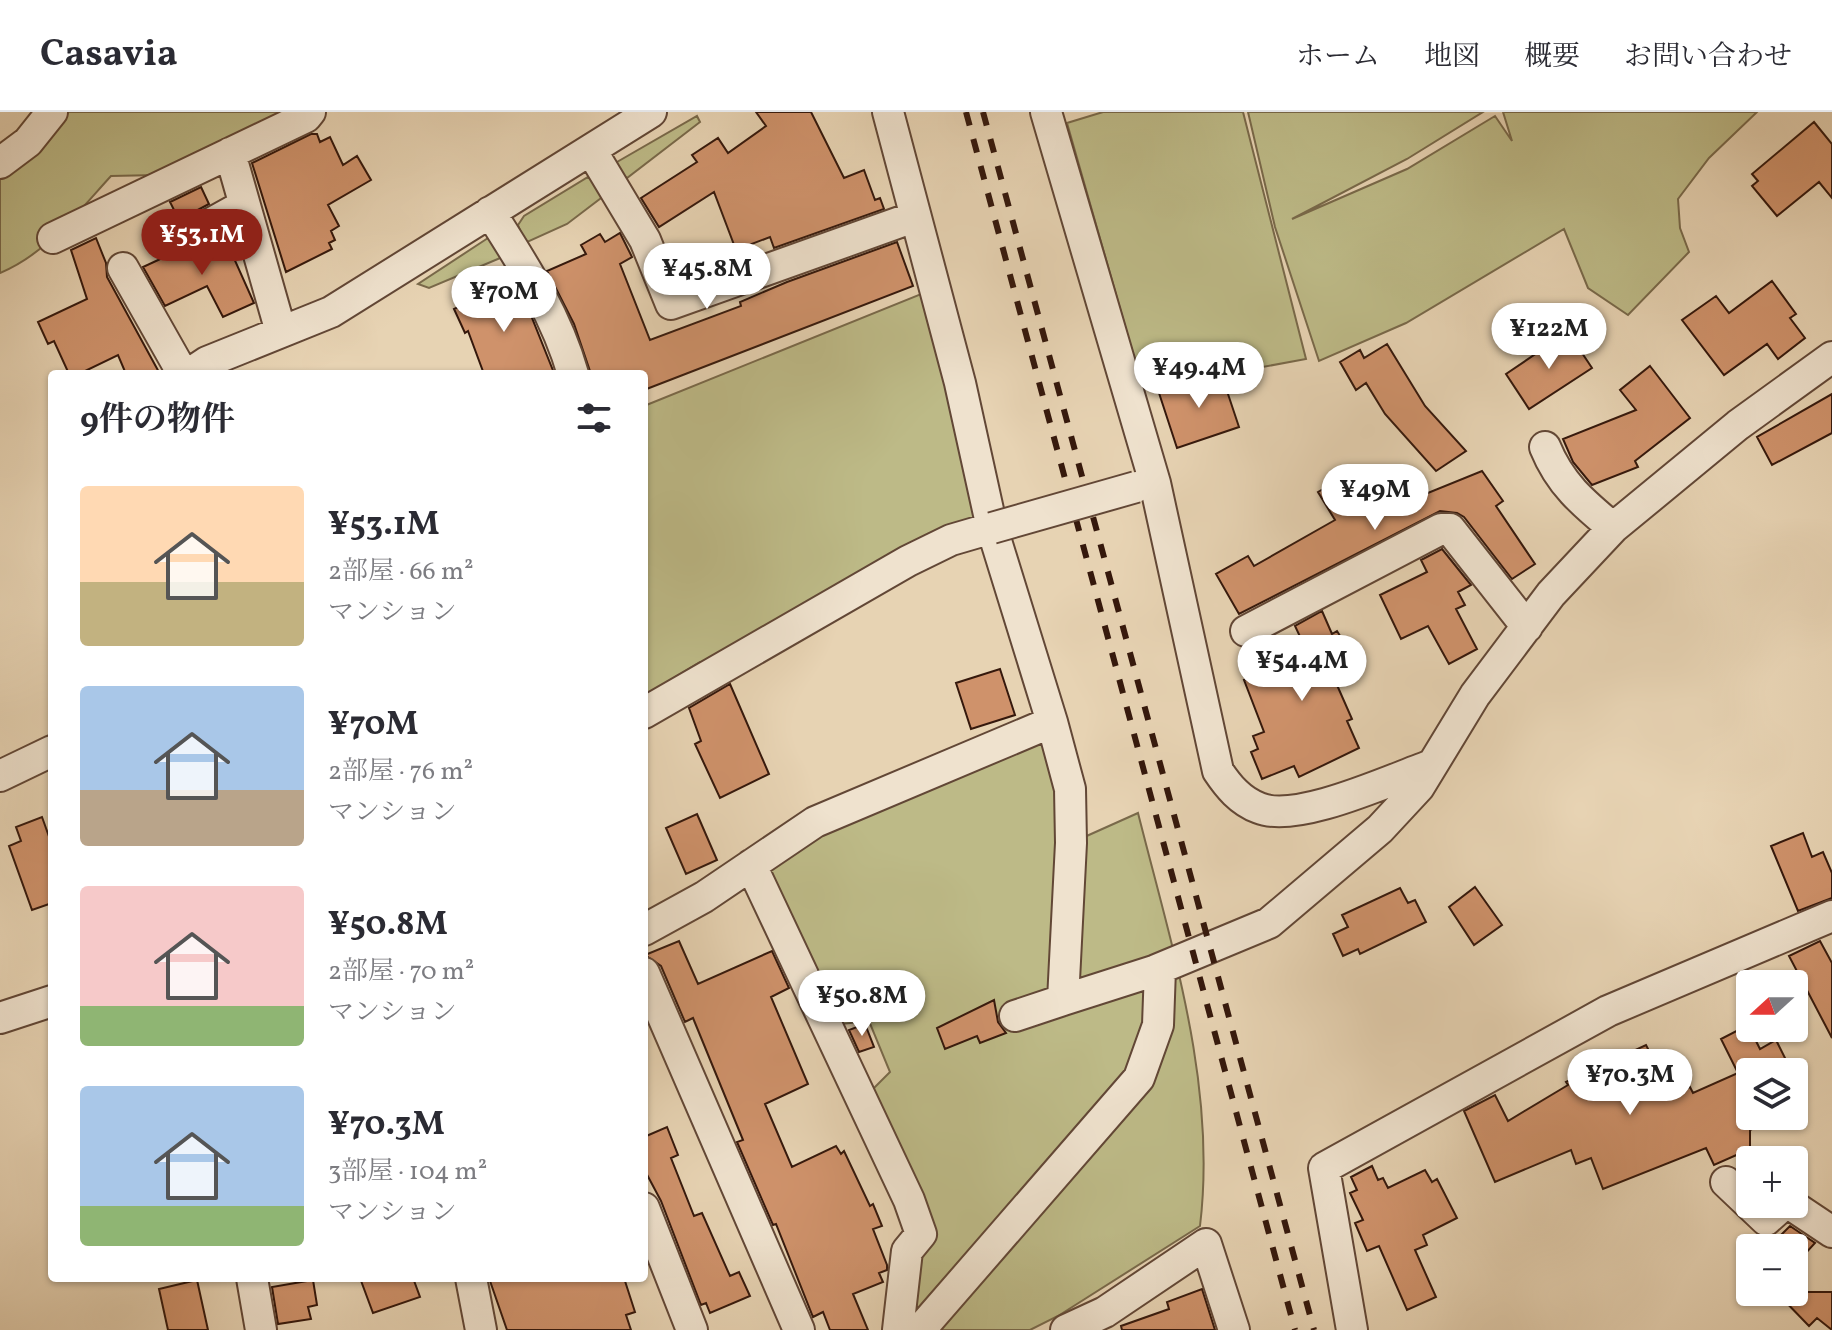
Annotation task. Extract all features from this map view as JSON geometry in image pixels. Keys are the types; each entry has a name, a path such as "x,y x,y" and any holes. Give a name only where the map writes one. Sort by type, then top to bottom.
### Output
{"street":[{"path":"0,163 28,142 52,112"},
{"path":"53,238 310,112"},
{"path":"195,370 207,362 331,312 651,112"},
{"path":"888,112 960,383 992,528 1070,789 1071,843 1063,1000"},
{"path":"1046,112 1218,771 1231,790 1260,809 1303,811 1432,765"},
{"path":"591,150 645,240 671,304 914,217"},
{"path":"230,153 281,332"},
{"path":"181,240 244,205"},
{"path":"490,212 532,277 563,341 572,370"},
{"path":"123,268 181,370"},
{"path":"1015,1016 1156,970 1269,923 1380,829 1419,787 1475,695 1551,594 1613,528 1738,425 1832,357"},
{"path":"1545,447 1555,471 1573,496 1613,528"},
{"path":"648,711 908,561 951,540 1145,485"},
{"path":"1246,631 1441,529 1450,529 1527,627"},
{"path":"648,928 704,897 815,822 1052,722"},
{"path":"0,776 48,753"},
{"path":"751,865 909,1200 921,1234 907,1251 898,1330"},
{"path":"1352,1330 1324,1168 1608,1011 1832,916"},
{"path":"920,1330 1139,1078 1158,1025 1160,969 1156,970"},
{"path":"648,982 799,1330"},
{"path":"0,1018 48,1002"},
{"path":"1726,1182 1736,1192"},
{"path":"1808,1217 1832,1232"},
{"path":"648,1218 692,1330"},
{"path":"1066,1330 1105,1312 1206,1244 1234,1330"},
{"path":"253,1282 261,1330"},
{"path":"472,1282 481,1330"}],"shaded area":[{"path":"52,112 297,112 204,174 111,176 47,243 17,265 0,273 0,146"},
{"path":"1103,112 1243,112 1306,359 1143,389 1067,123"},
{"path":"1248,112 1483,112 1407,159 1292,219 1407,169 1495,116 1512,141 1503,112 1757,112 1709,158 1678,199 1680,228 1689,252 1628,315 1588,288 1564,229 1406,323 1319,361 1275,227"},
{"path":"697,116 700,122 627,178 617,173 617,162"},
{"path":"588,177 605,195 567,224 525,243 518,225 524,216"},
{"path":"491,236 505,256 429,288 418,284"},
{"path":"926,292 981,522 711,664 700,662 648,694 648,404"},
{"path":"1047,725 1071,843 1138,813 1177,966 1197,1069 1204,1174 1200,1226 1058,1316 1030,1330 900,1330 921,1234 862,1100 890,1072 869,1021 832,1025 753,869"}],"building":[{"path":"756,112 811,112 844,178 864,170 875,200 880,198 884,209 774,248 770,237 736,250 714,192 659,227 641,198 697,162 692,155 718,138 728,153 766,126"},
{"path":"1814,122 1832,144 1832,198 1819,182 1777,216 1752,186 1758,181 1752,174"},
{"path":"311,134 317,134 320,142 330,137 343,165 357,156 371,180 328,205 339,226 331,231 335,240 329,243 332,249 286,272 252,163"},
{"path":"201,187 209,204 179,220 170,202"},
{"path":"620,233 632,257 620,264 650,340 741,306 740,302 787,282 897,242 913,286 648,388 648,370 590,370 574,324 547,271 586,254 581,245 600,234 605,242"},
{"path":"224,236 254,303 223,317 207,286 165,306 143,267 171,254 189,256"},
{"path":"96,238 106,263 107,277 158,370 124,370 118,355 87,370 67,370 54,341 48,344 38,322 87,299 71,250"},
{"path":"1772,281 1796,314 1790,318 1805,338 1778,359 1767,344 1724,375 1682,320 1716,296 1729,313"},
{"path":"510,283 532,318 553,370 483,370 468,331 465,333 454,309"},
{"path":"1568,332 1592,368 1529,409 1506,374"},
{"path":"1387,344 1425,406 1466,451 1436,471 1385,414 1366,383 1356,390 1340,362 1360,350 1364,358"},
{"path":"1650,366 1690,418 1635,461 1638,467 1592,485 1573,462 1563,439 1636,410 1620,390"},
{"path":"1221,373 1239,427 1177,448 1159,393"},
{"path":"1832,394 1832,433 1772,465 1757,437"},
{"path":"1407,466 1423,495 1482,471 1503,501 1496,506 1535,564 1512,579 1464,517 1440,511 1239,614 1216,574 1248,556 1254,566 1335,520 1318,492 1351,473 1361,489"},
{"path":"1442,549 1471,585 1458,592 1465,605 1456,609 1477,649 1449,664 1428,626 1401,639 1380,595 1427,572 1421,560"},
{"path":"1322,611 1332,634 1337,631 1356,661 1333,676 1352,719 1347,721 1359,748 1299,777 1294,766 1262,779 1251,752 1258,749 1253,736 1264,732 1244,680 1257,676 1252,663 1303,643 1295,626"},
{"path":"1000,669 1015,715 971,729 956,683"},
{"path":"730,684 769,774 720,798 695,744 701,741 689,708"},
{"path":"697,814 717,860 686,874 666,828"},
{"path":"42,817 48,834 48,904 32,910 9,846 21,841 16,827"},
{"path":"1803,833 1812,857 1823,852 1832,873 1832,898 1798,911 1771,846"},
{"path":"1475,887 1502,925 1474,945 1449,907"},
{"path":"1400,888 1408,903 1415,900 1426,922 1360,954 1358,949 1343,956 1333,934 1348,927 1342,915"},
{"path":"679,941 698,984 772,951 789,988 771,997 808,1084 765,1104 792,1167 836,1146 841,1154 844,1151 870,1206 873,1204 882,1226 873,1229 887,1270 879,1273 883,1282 853,1294 868,1330 830,1330 823,1312 813,1317 776,1224 773,1225 737,1142 743,1140 693,1018 685,1022 661,966 648,957 648,954"},
{"path":"1820,941 1832,963 1832,1038 1808,992 1808,970 1796,970 1789,956"},
{"path":"994,1000 998,1022 1006,1033 980,1043 977,1036 945,1049 937,1028"},
{"path":"865,1024 874,1047 859,1052 849,1030"},
{"path":"1736,1031 1736,1042 1756,1042 1760,1049 1777,1042 1785,1058 1736,1058 1736,1069 1721,1039"},
{"path":"1646,1045 1672,1095 1690,1087 1693,1093 1736,1074 1736,1130 1750,1130 1750,1146 1736,1146 1736,1155 1714,1165 1706,1148 1603,1189 1591,1158 1576,1164 1571,1150 1495,1182 1464,1111 1495,1095 1508,1121 1568,1085 1566,1082"},
{"path":"667,1127 678,1155 671,1158 694,1216 702,1213 730,1276 739,1272 750,1296 710,1313 706,1303 701,1305 661,1201 648,1177 648,1135"},
{"path":"1372,1166 1378,1180 1383,1178 1388,1188 1425,1170 1432,1182 1437,1179 1457,1218 1423,1235 1427,1245 1415,1250 1436,1297 1407,1310 1379,1246 1367,1251 1355,1223 1363,1220 1350,1193 1357,1190 1351,1177"},
{"path":"1790,1226 1802,1234 1782,1234"},
{"path":"1808,1238 1815,1243 1808,1251"},
{"path":"197,1282 208,1330 168,1330 159,1289"},
{"path":"313,1282 317,1305 308,1307 311,1319 278,1324 272,1287"},
{"path":"361,1282 414,1282 420,1297 373,1313"},
{"path":"490,1282 625,1282 635,1312 626,1315 631,1330 507,1330"},
{"path":"1202,1289 1215,1330 1122,1330 1121,1326 1169,1309 1167,1302"},
{"path":"1808,1292 1832,1292 1832,1330 1817,1318 1809,1326 1790,1306 1808,1306"}],"railway":[{"path":"966,112 1295,1330"},
{"path":"983,112 1314,1330"}]}
